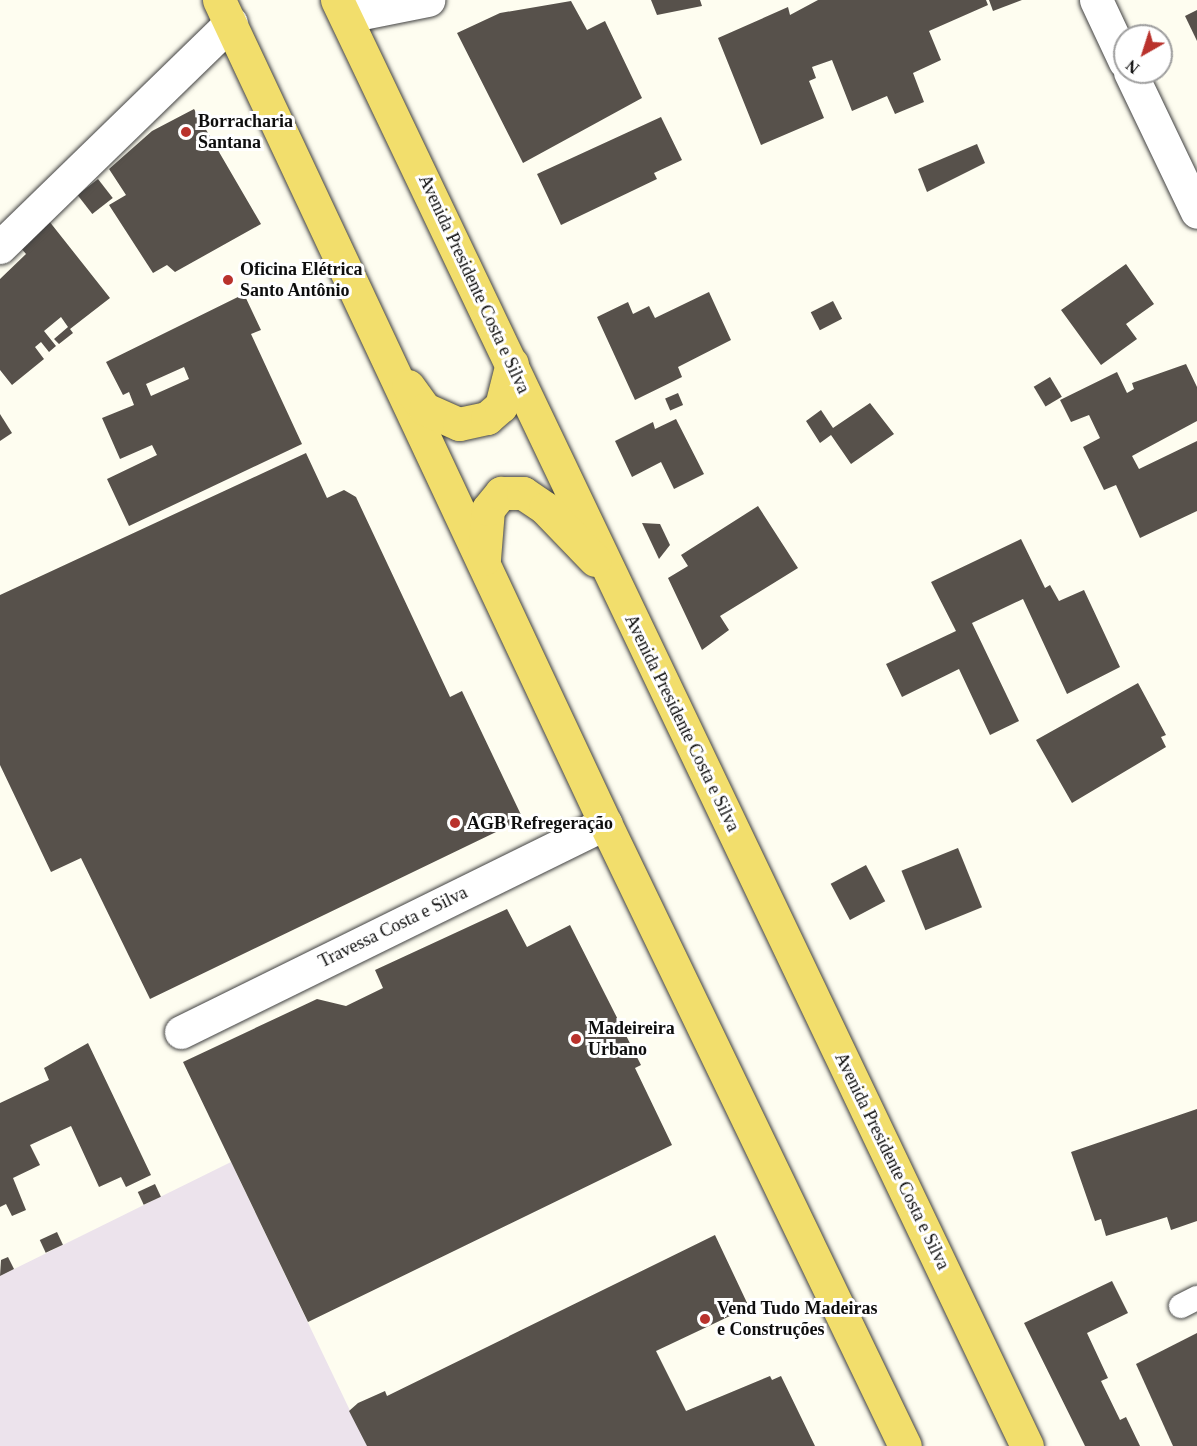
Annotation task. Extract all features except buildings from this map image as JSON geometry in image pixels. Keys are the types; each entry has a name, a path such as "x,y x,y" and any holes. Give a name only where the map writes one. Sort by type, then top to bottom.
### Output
{"main road":[{"name":"Avenida Presidente Costa e Silva","path":"342,8 1027,1446"},
{"path":"225,11 483,566 906,1446"},
{"path":"390,363 425,409 459,424 487,418 501,406 512,363"},
{"path":"483,566 488,509 501,493 523,493 545,508 614,580"}],"street":[{"path":"342,8 428,0"},
{"path":"1096,0 1113,36"},
{"path":"0,247 225,11"},
{"path":"1136,84 1197,212"},
{"name":"Travessa Costa e Silva","path":"181,1032 605,823"}],"shaded area":[{"path":"231,1162 367,1446 0,1446 0,1276"}],"place":[{"name":"Borracharia Santana","path":"186,132"},
{"name":"Oficina Elétrica Santo Antônio","path":"228,280"},
{"name":"AGB Refregeração","path":"455,823"},
{"name":"Madeireira Urbano","path":"576,1039"},
{"name":"Vend Tudo Madeiras e Construções","path":"705,1319"}]}
